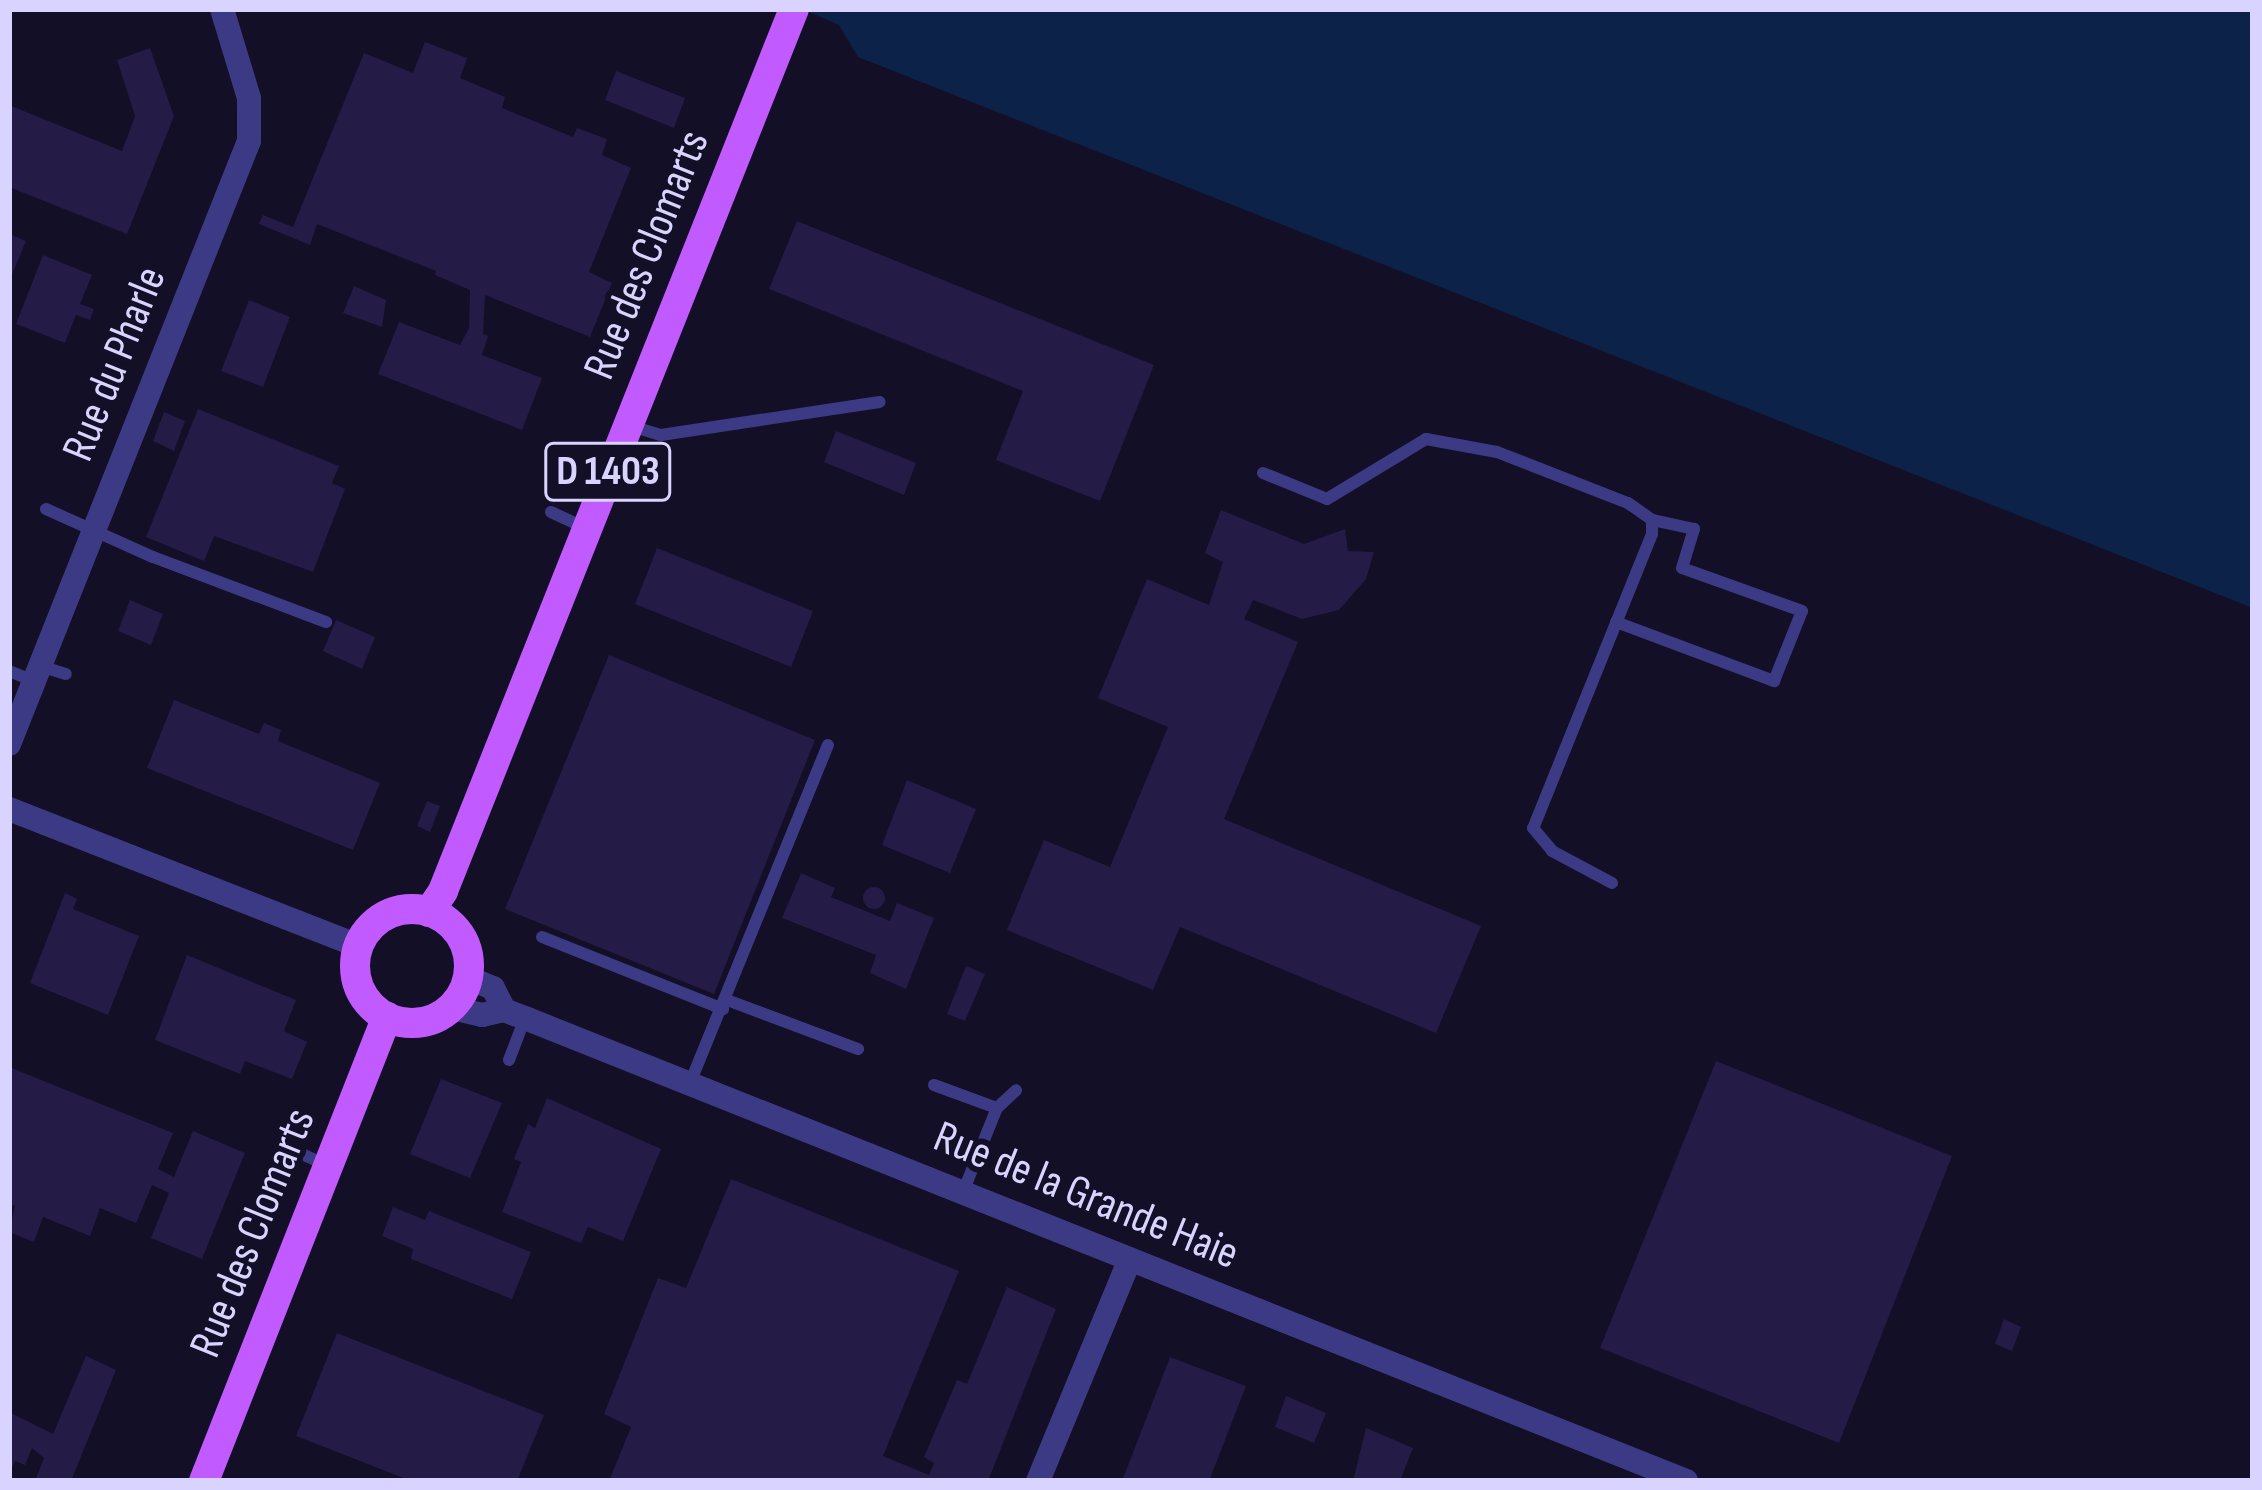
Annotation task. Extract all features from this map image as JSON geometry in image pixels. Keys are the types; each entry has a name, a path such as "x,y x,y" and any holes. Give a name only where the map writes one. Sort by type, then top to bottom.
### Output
{"main road":[{"name":"Rue des Clomarts","path":"429,912 443,891 790,20"},
{"path":"395,912 429,912 457,930 470,961 469,978 452,1008 421,1023 387,1017 373,1008 356,980 358,946 367,931 395,912"},
{"name":"Rue des Clomarts","path":"203,1481 387,1017"}],"street":[{"name":"Rue du Pharle","path":"9,744 249,142 249,98 222,9"},
{"path":"9,809 358,946"},
{"path":"469,978 493,988 514,1014"},
{"name":"Rue de la Grande Haie","path":"452,1008 482,1015 514,1014 1686,1481"},
{"path":"1038,1481 1130,1259"}],"lane":[{"path":"627,424 661,435 880,402"},
{"path":"1263,473 1327,499 1426,439 1497,452 1628,503 1652,520 1694,529 1682,568 1802,611 1774,681 1616,622"},
{"path":"606,476 644,489"},
{"path":"46,509 152,557 326,622"},
{"path":"551,512 585,528"},
{"path":"1612,883 1552,851 1533,828 1652,534 1652,520"},
{"path":"9,670 67,674"},
{"path":"690,1084 828,746"},
{"path":"542,937 858,1049"},
{"path":"508,1060 514,1014"},
{"path":"934,1085 997,1108"},
{"path":"963,1192 997,1108 1016,1090"},
{"path":"280,1144 327,1166"}],"water":[{"path":"802,9 2253,9 2253,608 858,57 839,25"}],"building":[{"path":"425,42 467,58 460,78 505,97 502,108 573,137 577,128 607,139 602,155 631,168 589,272 612,283 590,337 485,295 483,334 488,336 482,355 542,378 522,430 378,374 399,322 460,345 469,328 470,290 435,275 436,271 317,224 310,245 259,224 263,215 293,227 364,53 413,73"},
{"path":"150,48 174,116 127,234 9,187 9,105 122,151 135,116 117,60"},
{"path":"616,71 685,98 674,128 605,100"},
{"path":"797,221 1154,365 1100,501 996,460 1023,391 769,289"},
{"path":"9,234 26,241 9,282"},
{"path":"43,255 92,275 80,304 94,309 90,320 76,315 65,343 16,324"},
{"path":"354,286 386,300 382,327 343,313"},
{"path":"249,300 290,317 263,387 221,371"},
{"path":"198,409 339,466 332,483 345,489 313,572 214,536 204,561 146,537"},
{"path":"164,412 185,421 174,451 153,441"},
{"path":"836,431 916,463 904,495 824,462"},
{"path":"1221,510 1304,544 1345,529 1348,551 1374,552 1366,579 1339,610 1302,619 1253,600 1244,619 1298,642 1224,819 1481,926 1436,1033 1180,927 1153,990 1007,930 1044,840 1110,867 1168,727 1098,698 1147,579 1209,605 1223,562 1205,553"},
{"path":"657,548 813,611 791,667 635,604"},
{"path":"130,600 163,614 151,645 118,631"},
{"path":"336,620 375,637 362,669 323,651"},
{"path":"609,655 815,740 714,994 505,909"},
{"path":"174,700 259,734 264,723 281,730 278,741 380,783 353,850 147,768"},
{"path":"907,780 976,809 950,873 882,845"},
{"path":"427,801 440,806 430,832 417,826"},
{"path":"801,873 835,888 831,897 890,921 897,903 934,918 906,989 870,973 876,955 782,918"},
{"path":"874,887 885,898 874,909 863,898"},
{"path":"65,893 77,899 73,909 139,936 108,1015 30,983"},
{"path":"187,955 296,1000 284,1031 307,1042 292,1079 245,1061 240,1074 155,1040"},
{"path":"966,966 985,974 965,1021 947,1014"},
{"path":"1716,1061 1952,1156 1839,1443 1600,1348"},
{"path":"9,1067 173,1133 158,1169 174,1177 193,1131 245,1153 202,1259 151,1238 169,1193 152,1185 136,1223 100,1208 90,1236 43,1217 34,1242 9,1232 15,1206 9,1203"},
{"path":"441,1079 502,1103 470,1178 410,1154"},
{"path":"547,1098 661,1149 623,1241 588,1227 581,1243 502,1212 521,1162 514,1159 528,1124 535,1128"},
{"path":"731,1179 959,1271 883,1456 929,1475 934,1463 924,1457 957,1380 967,1384 1007,1287 1056,1309 988,1481 609,1481 631,1427 604,1414 658,1278 686,1288"},
{"path":"393,1207 425,1220 429,1211 531,1252 512,1299 411,1259 413,1249 382,1236"},
{"path":"2004,1319 2021,1327 2012,1351 1995,1344"},
{"path":"337,1333 544,1415 517,1481 411,1481 296,1436"},
{"path":"86,1356 116,1370 71,1481 35,1481 44,1458 32,1448 25,1465 15,1461 9,1475 9,1412 53,1434"},
{"path":"1170,1357 1246,1386 1209,1481 1122,1481"},
{"path":"1286,1396 1326,1413 1314,1443 1275,1427"},
{"path":"1366,1428 1413,1448 1400,1481 1353,1481"}]}
